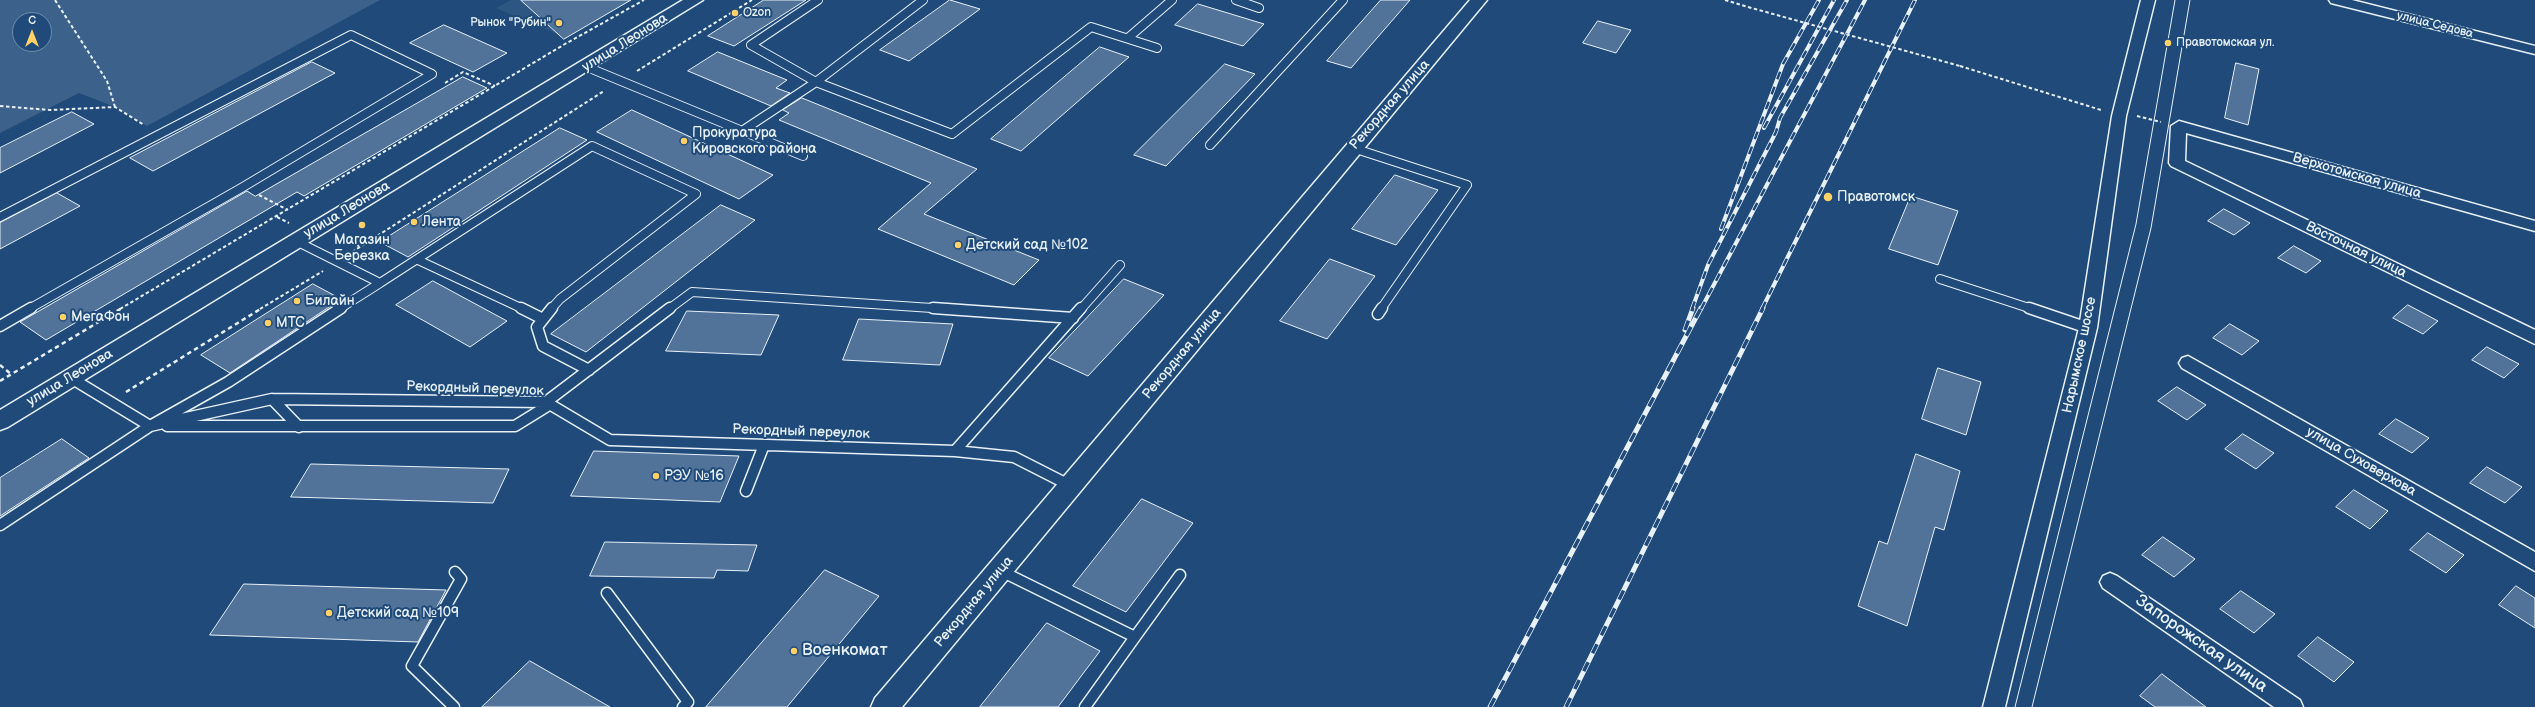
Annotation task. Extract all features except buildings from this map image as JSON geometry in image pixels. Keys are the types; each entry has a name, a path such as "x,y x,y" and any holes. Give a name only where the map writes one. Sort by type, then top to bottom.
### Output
{"main road":[{"name":"улица Леонова","path":"0,420 587,67 695,0"},
{"name":"Рекордная улица","path":"885,707 1001,571 1476,1"}],"street":[{"name":"Нарымское шоссе","path":"1994,707 2088,328 2119,116 2148,0"},
{"name":"улица Седова","path":"2336,0 2535,50"},
{"name":"Восточная улица","path":"2179,126 2177,163 2535,338"},
{"name":"Верхотомская улица","path":"2179,126 2535,226"},
{"name":"улица Суховерхова","path":"2188,363 2535,562"},
{"name":"Запорожская улица","path":"2110,582 2292,707"}],"lane":[{"path":"818,0 751,45 816,82 952,134 1091,27 1157,48"},
{"path":"742,131 816,82 922,0"},
{"path":"1128,38 1172,0"},
{"path":"1236,0 1259,8"},
{"path":"1210,145 1343,0"},
{"path":"0,217 351,35 432,74 243,187 0,326"},
{"path":"587,67 803,156"},
{"path":"0,525 150,426 228,382 418,260 466,226 592,146 696,194 560,299 536,327 543,346 589,370"},
{"path":"1353,148 1467,185 1378,314"},
{"path":"296,241 380,284"},
{"path":"418,260 543,319"},
{"path":"955,452 1120,265"},
{"path":"1940,279 2088,328"},
{"path":"71,378 150,426 515,426 548,404 589,370 692,292 1073,318"},
{"path":"272,399 299,427"},
{"name":"Рекордный переулок","path":"150,426 272,399 548,404 610,440 955,452 1014,458 1071,486"},
{"path":"746,491 764,445"},
{"path":"1001,571 1135,637"},
{"path":"454,707 412,666 461,579 455,572"},
{"path":"1084,707 1180,574"},
{"path":"607,593 688,702 683,707"}],"path":[{"path":"55,0 107,81 114,107"},
{"path":"0,381 495,86 644,0"},
{"path":"110,402 338,262 359,246 620,81 752,0"},
{"path":"1725,0 1960,66 2119,116 2140,116 2179,126"},
{"path":"416,83 432,90 463,72 495,86"},
{"path":"0,106 50,110 114,107 160,134"},
{"path":"243,187 288,210"},
{"path":"339,238 359,246"},
{"path":"0,365 12,374"}],"shaded area":[{"path":"0,0 380,0 147,126 115,107 79,93 0,133"},
{"name":"Рынок \"Рубин\"","path":"511,0 628,0 564,37 496,8"}],"tram line":[{"path":"2015,707 2136,224 2175,0"},
{"path":"2032,707 2151,228 2190,0"}],"railway":[{"path":"1721,229 1783,64 1819,0"},
{"path":"1764,128 1834,0"},
{"path":"1692,309 1708,265 1776,132 1780,118 1847,0"},
{"path":"1701,309 1865,0"},
{"path":"1762,309 1915,0"},
{"path":"1685,330 1693,308"},
{"path":"1490,707 1701,308"},
{"path":"1566,707 1763,308"}],"place":[{"name":"Ozon","path":"735,13"},
{"name":"Рынок \"Рубин\"","path":"559,23"},
{"name":"Правотомская ул.","path":"2168,43"},
{"name":"Прокуратура Кировского района","path":"684,141"},
{"name":"Правотомск","path":"1828,197"},
{"name":"Лента","path":"414,222"},
{"name":"Магазин Березка","path":"362,225"},
{"name":"Детский сад №102","path":"958,245"},
{"name":"Билайн","path":"297,301"},
{"name":"МегаФон","path":"63,317"},
{"name":"МТС","path":"268,323"},
{"name":"РЭУ №16","path":"656,476"},
{"name":"Детский сад №109","path":"329,613"},
{"name":"Военкомат","path":"794,651"}]}
